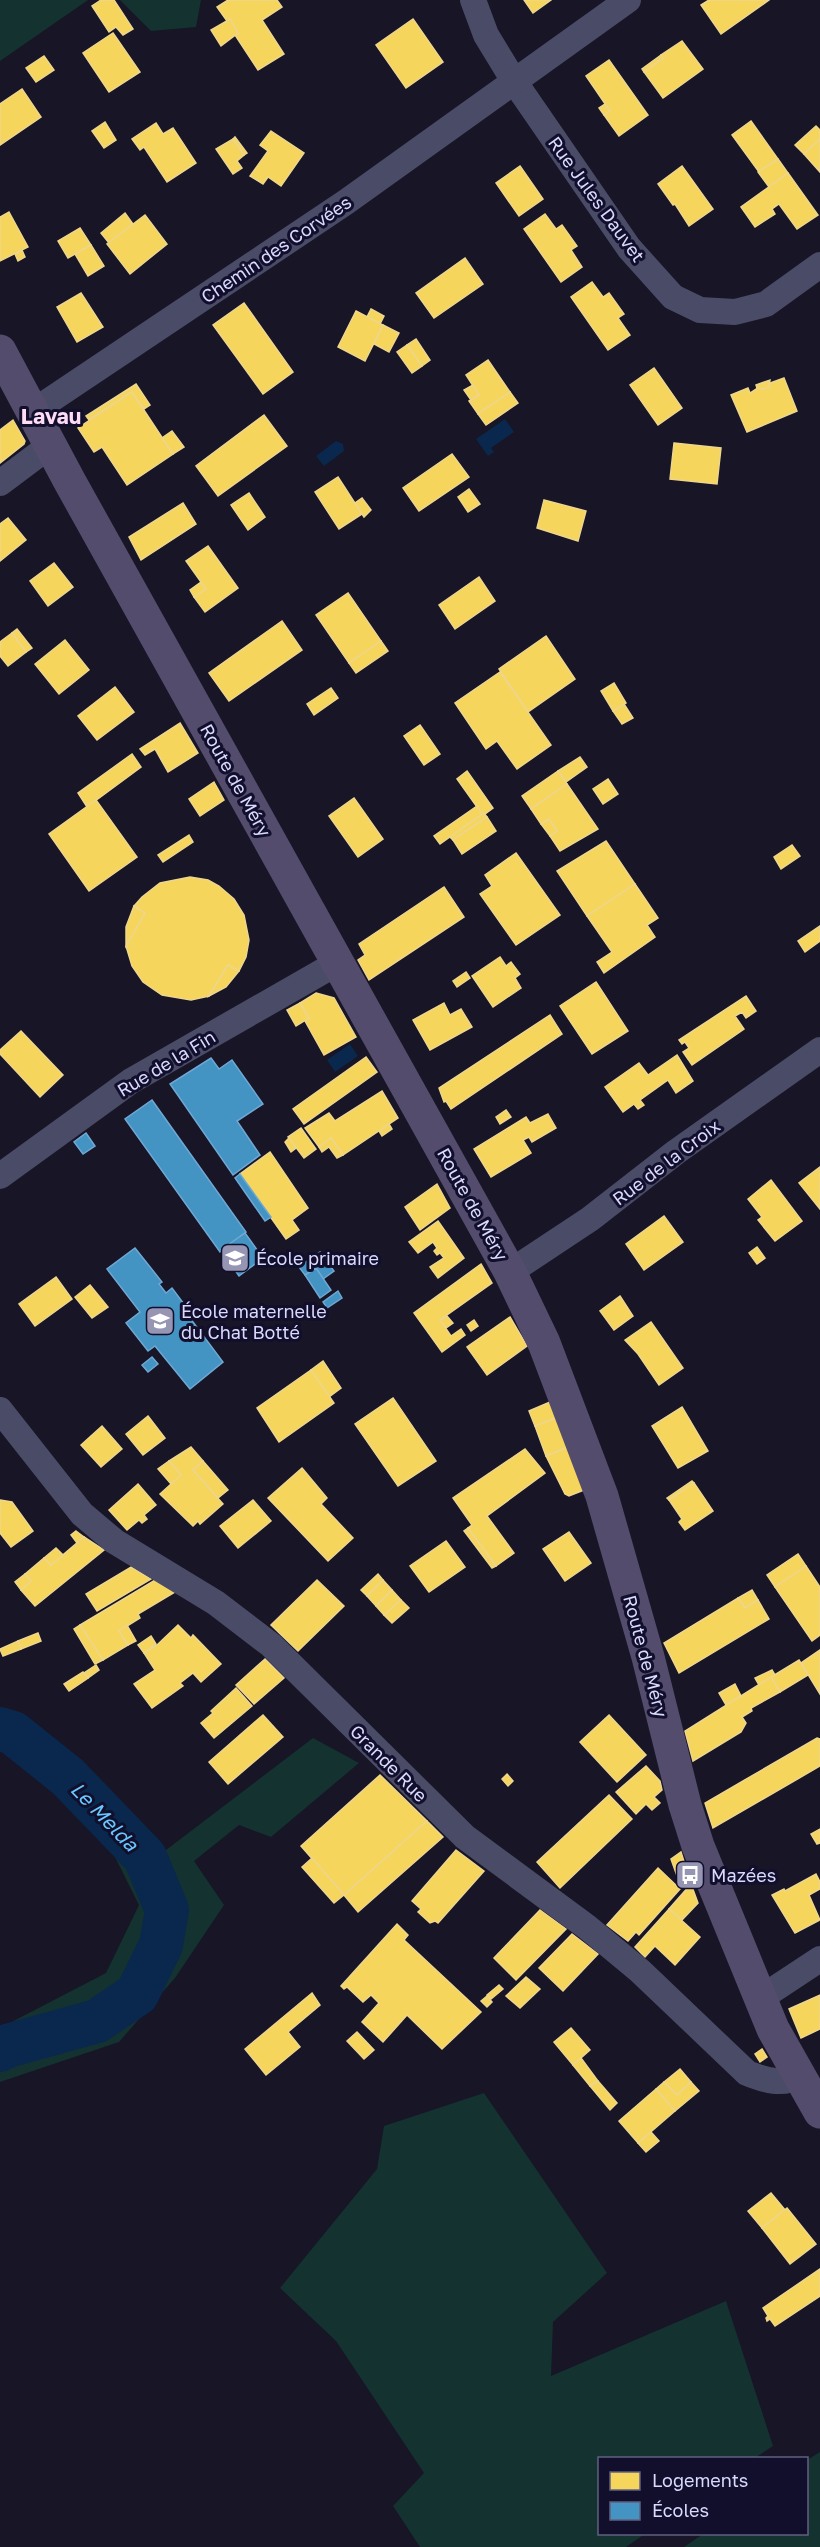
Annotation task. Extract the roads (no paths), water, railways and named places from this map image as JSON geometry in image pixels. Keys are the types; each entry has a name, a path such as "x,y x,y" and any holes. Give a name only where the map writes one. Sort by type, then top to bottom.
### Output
{"main road":[{"name":"Route de Méry","path":"0,351 112,558 510,1272 544,1343 602,1496 648,1658 685,1804 714,1887 773,2029 820,2112"}],"street":[{"name":"Rue Jules Dauvet","path":"472,0 486,34 514,81 629,248 673,297 700,310 735,312 765,304 820,265"},
{"name":"Chemin des Corvées","path":"34,411 346,202 628,0"},
{"path":"0,483 52,444"},
{"name":"Rue de la Fin","path":"0,1176 131,1081 339,962"},
{"name":"Rue de la Croix","path":"510,1272 590,1220 676,1152 820,1050"},
{"name":"Grande Rue","path":"0,1410 82,1514 114,1541 216,1603 271,1645 465,1838 587,1927 640,1971 747,2073 763,2079 790,2082 800,2075"},
{"path":"761,1998 820,1959"}],"water":[{"path":"505,419 514,432 491,448 494,452 488,456 476,439"},
{"path":"336,441 343,444 344,451 324,466 316,456"},
{"path":"350,1044 358,1056 335,1072 327,1060"}],"waterway":[{"name":"Le Melda","path":"0,1729 13,1733 68,1777 145,1857 167,1910 161,1945 137,1994 97,2021 7,2046 0,2050"}],"place":[{"name":"École primaire","path":"235,1258"},
{"name":"École maternelle du Chat Botté","path":"160,1321"},
{"name":"Mazées","path":"690,1875"}],"district":[{"name":"Lavau","path":"51,416"}]}
